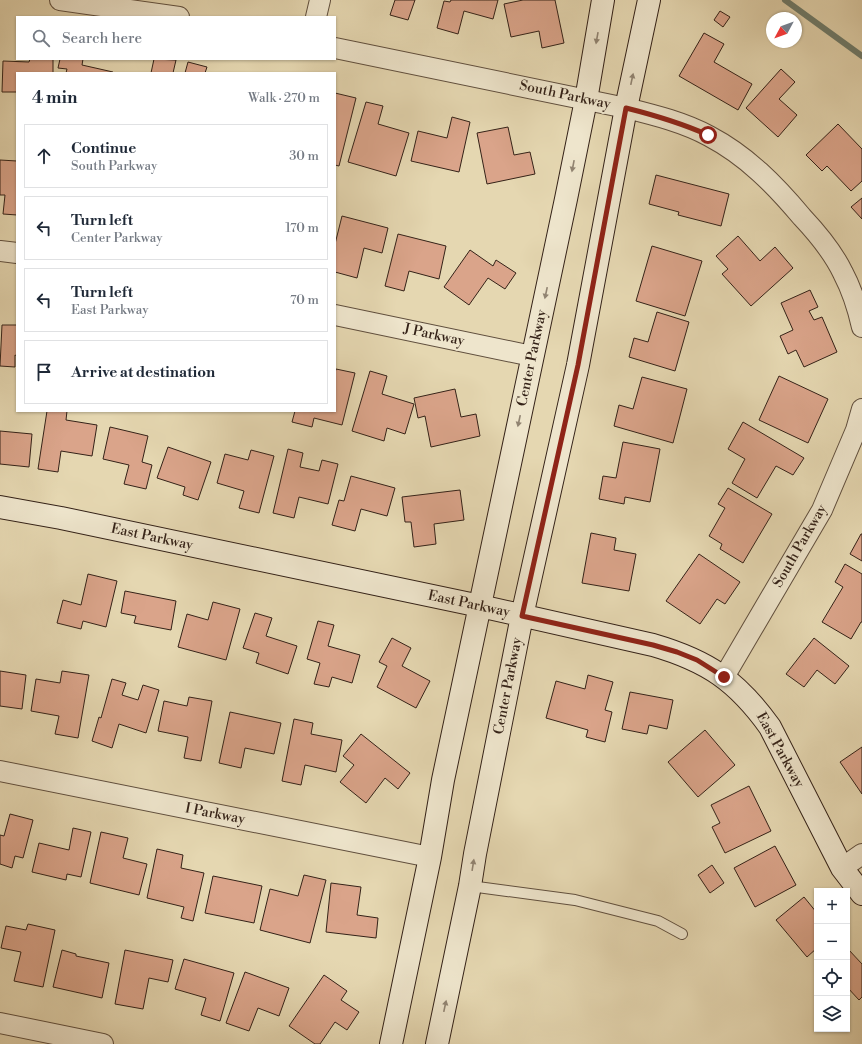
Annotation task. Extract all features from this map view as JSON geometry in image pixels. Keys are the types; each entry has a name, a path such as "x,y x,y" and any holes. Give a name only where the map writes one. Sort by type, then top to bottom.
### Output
{"street":[{"path":"60,0 172,16"},
{"path":"316,16 320,0"},
{"name":"Center Parkway","path":"391,1044 430,857 443,780 586,100 603,0"},
{"name":"Center Parkway","path":"437,1044 470,886 522,616 578,365 626,108 649,0"},
{"name":"South Parkway","path":"336,48 626,108 667,119 708,135 746,159 779,189 830,251 843,273 853,296 862,328"},
{"path":"0,251 16,253"},
{"name":"J Parkway","path":"336,315 532,356"},
{"name":"South Parkway","path":"724,677 822,510 856,430 862,409"},
{"name":"East Parkway","path":"0,508 62,518 480,606 653,645 697,660 724,677 743,693 770,727 842,868 862,894"},
{"name":"I Parkway","path":"0,771 430,857"},
{"path":"842,868 862,854"},
{"path":"0,1023 103,1044"}],"lane":[{"path":"470,886 576,900 658,921 682,934"}],"building":[{"path":"395,0 415,0 408,20 390,15"},
{"path":"451,0 498,0 493,19 464,11 458,34 437,28 444,1 450,2"},
{"path":"523,0 555,0 564,43 542,48 539,31 511,37 504,4"},
{"path":"720,11 730,17 723,27 714,20"},
{"path":"704,33 724,44 714,62 752,84 738,110 679,76"},
{"path":"30,60 53,60 53,72 16,72 16,92 2,92 3,61 29,62"},
{"path":"60,60 83,60 82,65 113,72 66,72 67,69 58,68"},
{"path":"154,60 176,60 173,72 151,72"},
{"path":"188,62 207,67 205,72 185,72"},
{"path":"781,69 795,82 779,99 797,115 778,137 746,108"},
{"path":"336,93 356,98 339,166 336,165"},
{"path":"366,102 383,106 378,124 409,133 396,176 348,162"},
{"path":"452,117 470,122 459,172 411,161 418,131 447,138"},
{"path":"838,124 862,149 862,181 851,191 827,166 822,171 806,155"},
{"path":"508,127 514,155 530,152 535,174 487,184 477,133"},
{"path":"0,160 16,161 16,215 3,214 5,195 0,195"},
{"path":"656,175 729,194 721,226 678,215 679,212 649,204"},
{"path":"862,198 862,219 851,207"},
{"path":"342,216 388,228 382,253 364,248 357,278 336,272 336,240"},
{"path":"398,234 446,246 439,279 409,271 404,291 385,286"},
{"path":"738,236 760,261 775,247 793,268 751,306 722,274 728,269 716,256"},
{"path":"652,246 702,261 685,316 636,301"},
{"path":"470,250 493,266 496,260 516,273 505,289 488,278 469,305 444,287"},
{"path":"810,290 818,307 809,311 814,320 822,317 837,352 804,367 796,350 788,354 780,336 793,330 781,303"},
{"path":"657,312 689,322 675,371 629,357 634,338 648,342"},
{"path":"2,325 16,325 15,367 0,366"},
{"path":"336,369 355,373 342,425 314,418 312,427 292,422 295,412 336,412"},
{"path":"370,371 387,376 382,394 414,404 405,434 387,428 384,441 352,431"},
{"path":"779,376 828,399 808,443 759,420"},
{"path":"642,377 687,389 673,443 614,426 619,405 633,409"},
{"path":"455,389 461,417 476,414 480,436 431,447 425,416 418,418 414,398"},
{"path":"47,412 67,412 66,420 97,425 92,456 61,451 58,472 38,469"},
{"path":"743,422 804,458 793,475 776,466 757,498 732,483 745,459 728,449"},
{"path":"110,427 148,436 142,462 152,465 146,489 124,484 129,465 103,459"},
{"path":"0,431 32,434 29,467 0,464"},
{"path":"623,442 660,449 650,502 625,497 624,504 599,499 603,476 616,478"},
{"path":"168,447 211,462 198,500 183,495 185,487 157,478"},
{"path":"288,449 303,453 300,467 319,471 322,460 338,464 328,504 299,497 294,518 273,513"},
{"path":"251,450 274,456 259,513 239,508 244,491 217,483 225,454 248,460"},
{"path":"351,476 395,488 387,516 361,509 355,531 332,525 339,500 344,501"},
{"path":"728,488 772,514 743,563 720,549 722,544 709,536 725,508 718,504"},
{"path":"460,490 464,520 434,524 436,544 414,547 411,522 405,522 402,497"},
{"path":"591,533 616,538 614,550 636,554 629,591 582,583"},
{"path":"862,534 862,561 850,554"},
{"path":"699,554 740,582 725,604 717,599 700,624 666,601"},
{"path":"845,564 862,574 862,622 851,639 822,622 843,587 835,582"},
{"path":"88,574 117,581 106,627 83,621 81,629 57,623 63,600 81,605"},
{"path":"125,591 176,601 171,630 134,623 136,616 121,613"},
{"path":"213,602 240,609 226,660 178,647 187,614 208,620"},
{"path":"255,613 272,618 266,636 297,646 288,674 256,663 259,653 243,648"},
{"path":"318,621 334,625 328,646 360,655 352,683 332,677 329,687 314,684 320,663 307,659"},
{"path":"392,638 411,648 402,666 430,681 416,708 377,687 387,666 379,662"},
{"path":"814,638 849,666 835,684 817,670 804,687 786,674"},
{"path":"0,671 26,675 22,709 0,706"},
{"path":"62,671 89,675 78,738 55,734 59,716 31,711 36,679 60,683"},
{"path":"588,675 613,682 605,710 612,712 605,742 586,737 588,730 546,718 556,681 585,689"},
{"path":"112,679 126,683 122,695 138,700 143,685 159,690 146,733 119,724 112,748 92,741 99,717 101,718"},
{"path":"630,692 673,700 667,729 649,725 647,734 622,729"},
{"path":"189,697 212,701 201,761 184,758 188,737 158,731 164,701 187,706"},
{"path":"230,712 281,723 274,754 245,748 241,768 219,763"},
{"path":"294,719 313,723 311,734 342,740 336,772 305,765 301,785 282,781"},
{"path":"705,730 735,765 698,797 668,762"},
{"path":"361,734 410,773 398,789 385,778 366,803 340,782 354,765 343,756"},
{"path":"862,747 862,794 840,762"},
{"path":"749,786 771,831 725,853 712,827 720,823 711,805"},
{"path":"10,814 33,820 23,858 15,856 12,868 0,864 0,835 4,836"},
{"path":"73,828 91,832 81,877 67,874 66,880 32,872 39,843 69,850"},
{"path":"101,832 128,838 123,858 147,864 139,895 90,883"},
{"path":"775,846 796,885 755,907 734,868"},
{"path":"157,849 183,855 181,868 204,873 193,921 181,918 184,907 147,898"},
{"path":"712,865 724,883 710,893 698,875"},
{"path":"304,875 326,880 310,943 260,930 270,889 298,896"},
{"path":"213,876 262,886 254,923 205,913"},
{"path":"331,883 361,887 357,915 378,918 376,938 326,932"},
{"path":"804,897 814,909 814,951 807,957 776,920"},
{"path":"28,924 55,930 43,987 14,981 21,952 1,948 6,926 26,930"},
{"path":"62,950 76,954 76,956 109,963 102,998 53,987"},
{"path":"125,950 173,960 168,982 149,978 143,1009 115,1004"},
{"path":"850,951 862,964 862,997 859,1000 850,990"},
{"path":"184,959 234,973 220,1021 201,1015 206,998 175,989"},
{"path":"245,972 289,988 279,1016 258,1008 249,1031 226,1023"},
{"path":"324,975 347,991 341,1000 359,1012 347,1030 335,1022 320,1044 315,1044 289,1026"}],"waterway":[{"path":"785,0 862,56"}],"route":[{"path":"708,135 667,119 626,108 578,365 522,616 653,645 677,652 697,660 724,677"}]}
